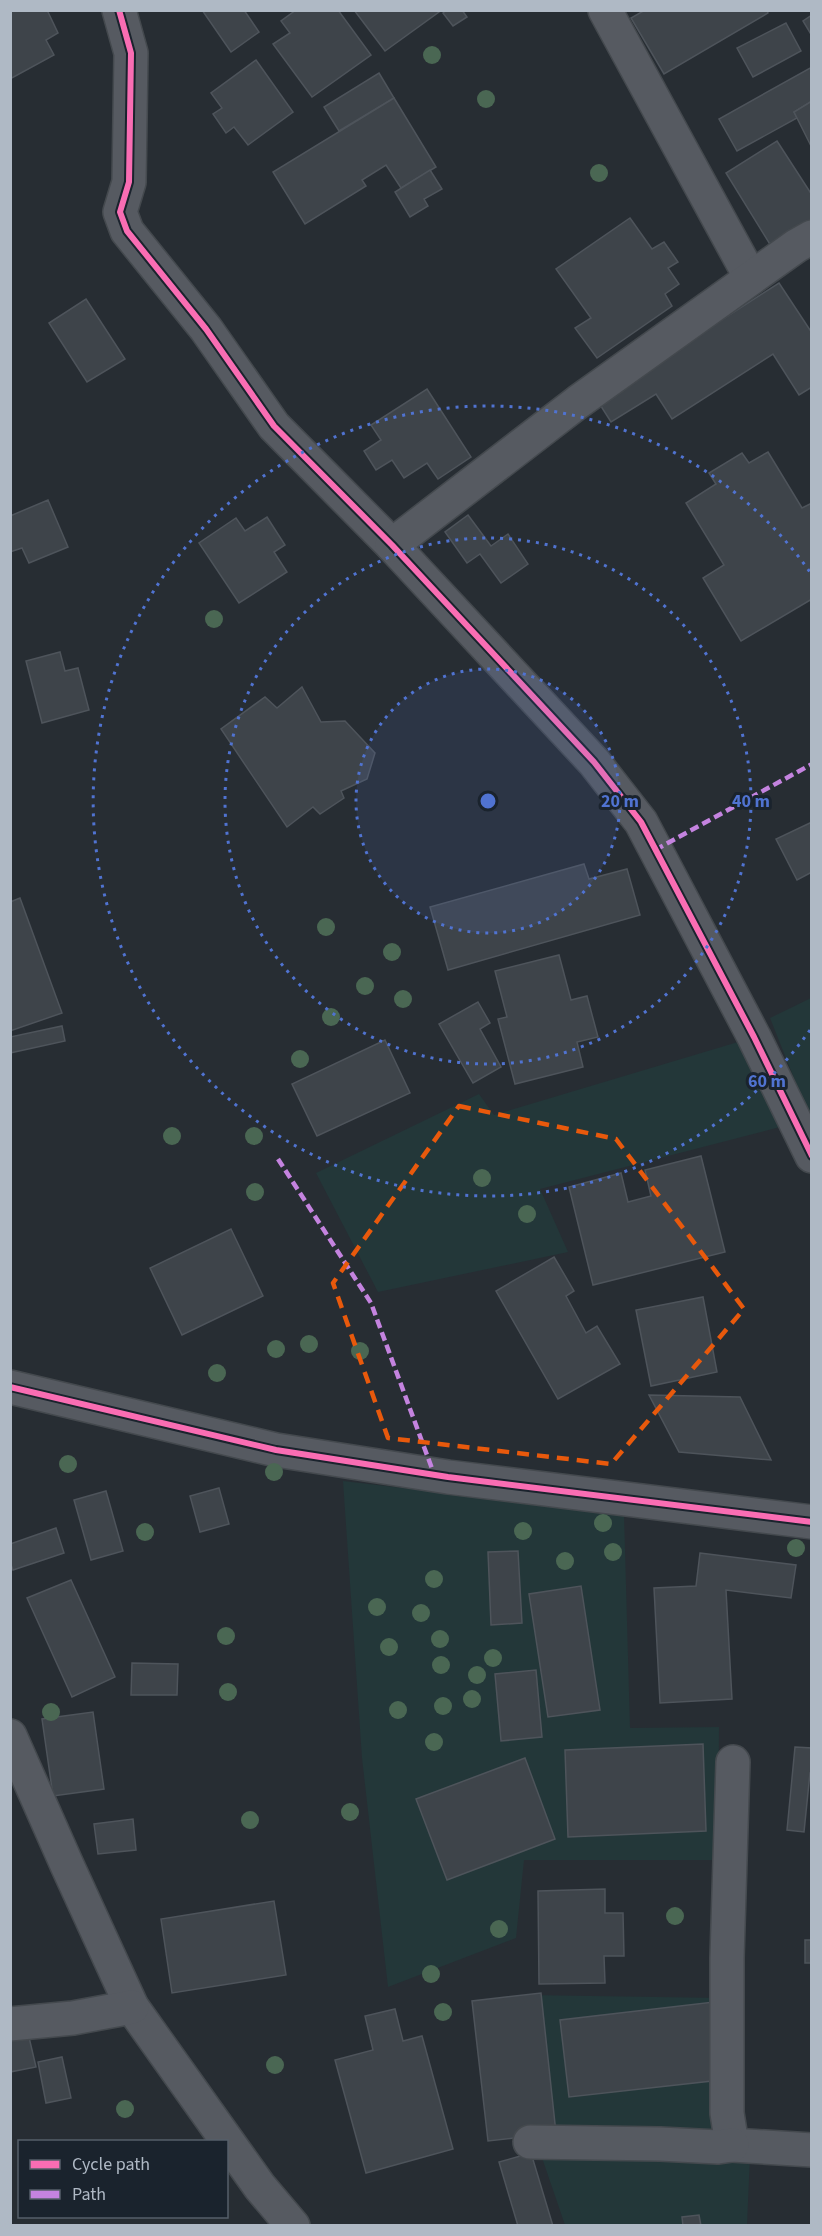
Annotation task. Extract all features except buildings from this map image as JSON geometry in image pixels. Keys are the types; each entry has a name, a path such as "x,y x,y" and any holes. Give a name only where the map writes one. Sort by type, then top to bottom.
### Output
{"street":[{"path":"119,10 131,53 129,182 120,212 127,231 206,329 274,426 392,545 594,762 641,822 754,1037 812,1156"},
{"path":"605,10 751,278"},
{"path":"392,545 578,402 796,246 812,237"},
{"path":"10,1387 276,1450 448,1477 812,1522"},
{"path":"10,1736 132,2007 227,2140"},
{"path":"732,2145 727,2113 727,1958 733,1762"},
{"path":"10,2024 73,2018 132,2007"},
{"path":"228,2142 260,2187 293,2226"},
{"path":"530,2142 718,2147 732,2145 812,2150"}],"highlighted area":[{"path":"459,1106 616,1139 744,1309 611,1464 388,1438 333,1283"}],"green space":[{"path":"811,998 811,1121 770,1018"},
{"path":"738,1042 780,1127 540,1189 568,1252 378,1292 316,1173 479,1094 494,1115"},
{"path":"343,1481 624,1514 630,1728 719,1727 718,1860 524,1860 516,1938 388,1987 362,1758"},
{"path":"527,1995 722,1998 727,2135 538,2134"},
{"path":"538,2146 750,2156 747,2225 565,2225"}],"marked path":[{"path":"655,850 812,764"},
{"path":"278,1159 371,1303 434,1474"}],"cycle path":[{"path":"119,10 131,53 129,182 120,212 127,231 206,329 274,426 392,545 594,762 641,822 754,1037 812,1156"},
{"path":"10,1387 276,1450 448,1477 812,1522"}]}
